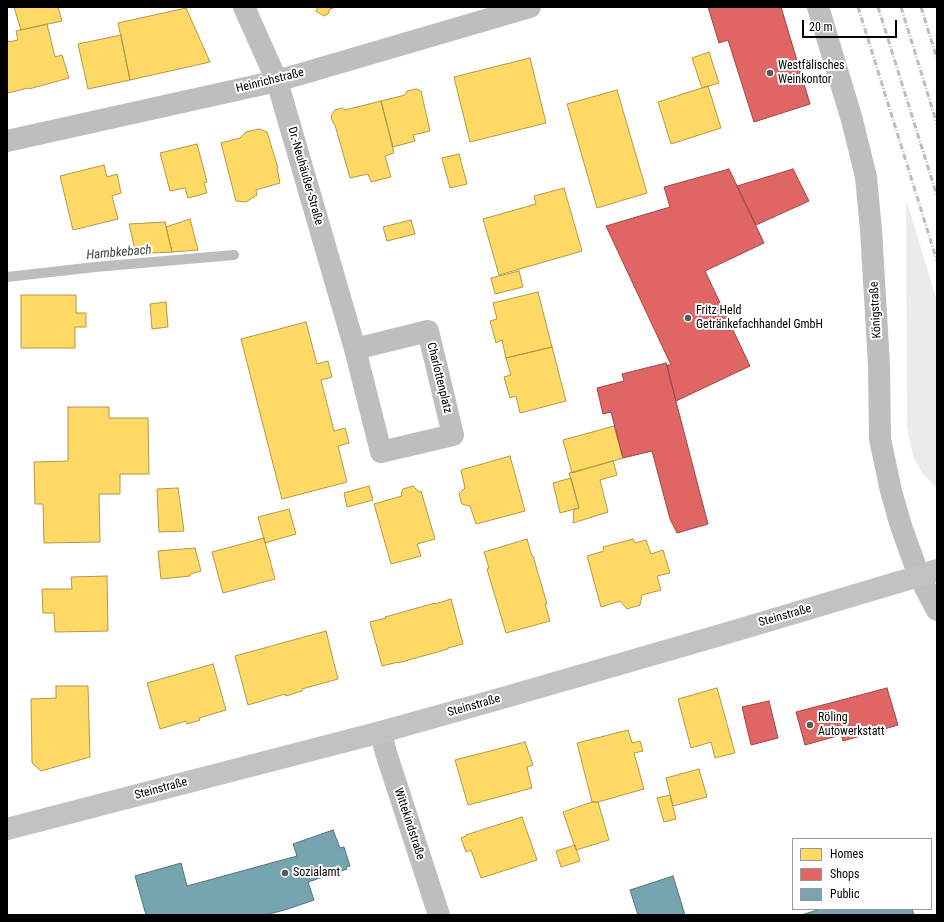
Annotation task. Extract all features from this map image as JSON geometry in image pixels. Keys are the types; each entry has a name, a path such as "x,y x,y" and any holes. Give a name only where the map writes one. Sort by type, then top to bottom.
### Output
{"main road":[{"name":"Steinstraße","path":"7,830 380,732 928,573"}],"street":[{"name":"Dr.-Neuhäußer-Straße","path":"244,7 277,81 356,349"},
{"name":"Heinrichstraße","path":"7,141 277,81 530,7"},
{"name":"Königstraße","path":"818,7 852,120 866,177 872,238 879,365 880,439 891,491 901,526 928,573 937,610"},
{"name":"Charlottenplatz","path":"428,331 453,435 381,452 356,349 428,331"},
{"name":"Wittekindstraße","path":"380,732 439,915"}],"shaded area":[{"path":"906,199 937,301 937,489 922,473 913,456 907,428"}],"building: Homes":[{"path":"14,7 58,7 62,21 21,30"},
{"path":"318,7 336,7 330,9 328,14 324,16 316,11"},
{"path":"186,8 210,62 130,80 118,23"},
{"path":"47,24 55,57 62,55 69,78 8,93 7,36 8,42 18,40 16,31"},
{"path":"121,35 130,80 88,89 78,44"},
{"path":"709,52 719,83 702,88 692,58"},
{"path":"530,58 546,123 470,142 454,77"},
{"path":"708,86 721,128 671,144 658,102"},
{"path":"416,89 421,91 430,131 413,135 415,141 393,147 381,101 405,95 407,91"},
{"path":"617,90 647,193 597,208 567,104"},
{"path":"381,101 394,153 385,156 391,177 371,182 368,174 350,178 331,116 335,110 342,108 345,110"},
{"path":"259,129 267,132 278,168 280,183 256,190 257,195 246,202 236,201 221,143 240,138 246,132"},
{"path":"197,144 207,182 204,183 207,193 188,198 185,188 170,191 160,153"},
{"path":"459,154 467,184 450,188 442,158"},
{"path":"104,165 107,177 117,174 121,193 112,196 118,219 73,230 60,176"},
{"path":"564,188 582,251 499,275 483,219 536,204 534,196"},
{"path":"190,219 198,250 172,252 166,227"},
{"path":"411,220 415,234 387,241 383,227"},
{"path":"165,222 172,252 136,254 129,224"},
{"path":"519,271 523,287 495,294 491,278"},
{"path":"538,292 552,347 506,358 502,340 496,343 490,321 497,319 493,303"},
{"path":"21,295 76,295 76,313 86,313 86,327 75,327 75,348 21,348"},
{"path":"166,302 168,327 152,329 150,304"},
{"path":"306,322 317,364 328,361 332,377 321,380 334,431 345,428 347,435 349,443 338,446 347,482 282,499 241,339"},
{"path":"552,347 566,401 520,413 516,396 510,398 504,377 511,375 506,358"},
{"path":"68,407 109,407 109,418 148,418 149,474 120,474 120,494 99,494 100,542 44,543 43,504 35,504 34,462 68,461"},
{"path":"614,426 623,458 572,473 563,440"},
{"path":"510,456 525,511 476,524 470,506 462,504 459,494 465,488 461,470"},
{"path":"613,461 617,475 600,480 608,512 573,523 574,509 579,508 569,473"},
{"path":"571,478 579,508 560,513 553,483"},
{"path":"369,486 373,500 347,507 344,493"},
{"path":"413,486 419,492 421,491 435,539 417,544 421,556 391,564 374,504 402,496 401,494 403,489"},
{"path":"178,488 184,531 159,532 157,489"},
{"path":"289,509 296,534 265,543 258,517"},
{"path":"264,538 275,579 223,593 212,552"},
{"path":"527,539 547,604 545,604 550,621 506,633 487,569 489,568 484,552"},
{"path":"633,539 635,543 646,540 651,554 663,550 670,573 657,576 661,590 642,595 640,605 627,609 620,601 601,607 587,556 604,551 603,547"},
{"path":"195,548 201,571 190,574 190,576 161,579 158,551"},
{"path":"107,576 108,631 55,632 54,613 43,613 42,589 72,589 71,577"},
{"path":"451,599 463,644 398,663 382,666 370,622"},
{"path":"326,631 338,679 302,689 302,691 286,696 285,694 248,705 235,656"},
{"path":"213,664 226,710 199,718 200,720 187,724 186,721 160,729 147,683"},
{"path":"56,686 88,686 90,757 41,771 32,763 31,699 56,698"},
{"path":"717,688 735,753 715,758 711,742 691,748 678,699"},
{"path":"628,730 632,743 640,741 643,751 634,753 644,789 598,802 592,802 577,743"},
{"path":"525,742 533,765 527,767 532,788 468,805 455,760"},
{"path":"699,769 707,797 673,806 666,778"},
{"path":"670,795 676,819 664,822 657,798"},
{"path":"592,802 598,802 609,840 576,850 563,812"},
{"path":"522,817 537,860 481,878 471,850 466,852 461,838 466,835"},
{"path":"575,845 580,861 561,867 556,851"}],"building: Shops":[{"name":"Westfälisches Weinkontor","path":"708,7 781,7 810,104 754,122 728,40 719,43"},
{"name":"Fritz Held Getränkefachhandel GmbH","path":"729,169 764,243 705,271 750,366 676,401 667,365 671,365 606,226 670,207 664,187"},
{"path":"793,169 809,201 756,225 737,186"},
{"path":"666,363 708,524 677,533 670,519 652,451 623,458 611,412 603,414 597,388 624,381 622,374"},
{"path":"887,688 898,725 843,741 841,735 805,745 796,712"},
{"path":"769,701 778,738 751,745 742,707"}],"building: Public":[{"name":"Sozialamt","path":"333,830 340,848 344,847 350,866 346,867 347,869 308,882 314,900 266,915 146,915 135,876 181,863 187,886 297,856 293,844"},
{"path":"673,876 685,915 638,915 630,890"},
{"path":"818,910 912,910 914,915 801,915"}],"waterway":[{"name":"Hambkebach","path":"7,277 95,267 234,255"}],"railway":[{"path":"858,7 937,261"},
{"path":"878,7 937,196"},
{"path":"901,7 937,124"},
{"path":"921,7 937,59"}],"place":[{"name":"Westfälisches Weinkontor","path":"770,73"},
{"name":"Fritz Held Getränkefachhandel GmbH","path":"688,318"},
{"name":"Röling Autowerkstatt","path":"810,725"},
{"name":"Sozialamt","path":"285,873"}]}
